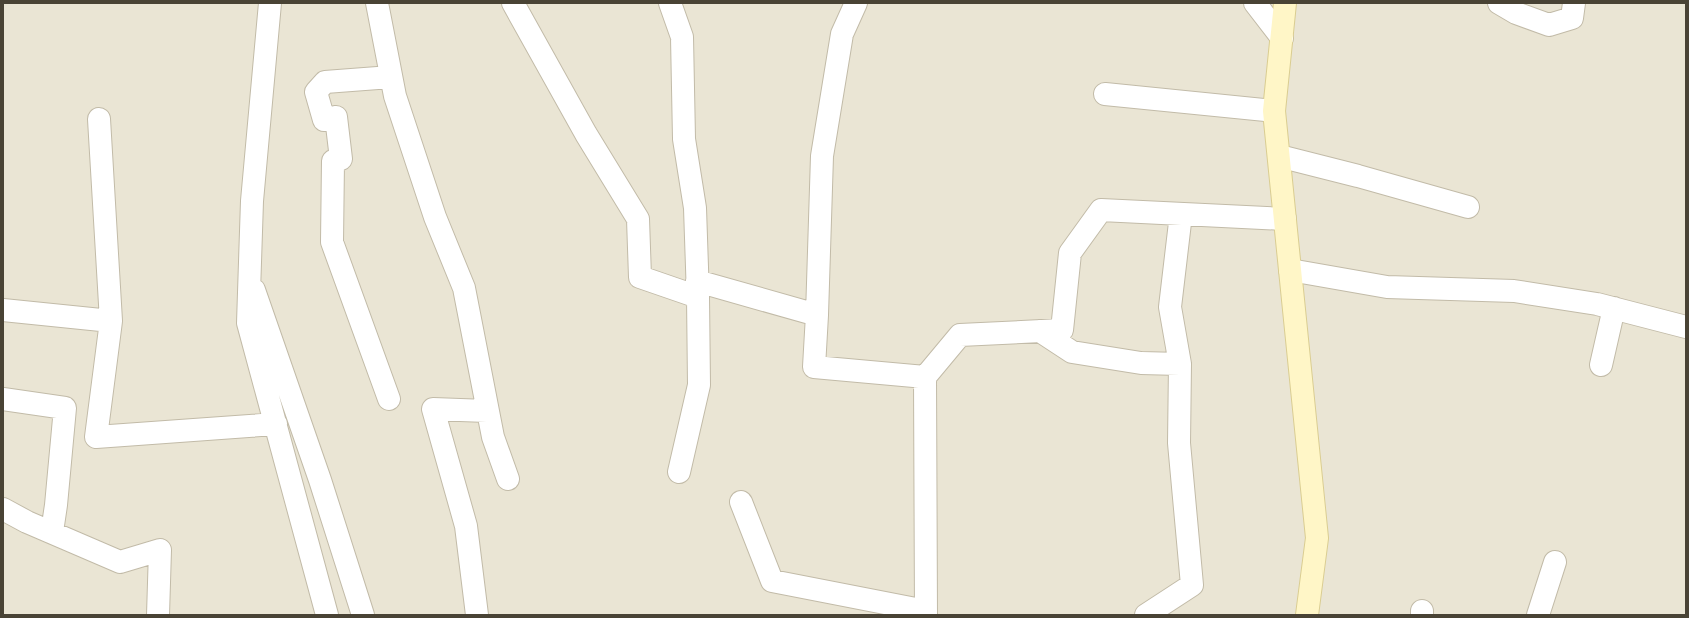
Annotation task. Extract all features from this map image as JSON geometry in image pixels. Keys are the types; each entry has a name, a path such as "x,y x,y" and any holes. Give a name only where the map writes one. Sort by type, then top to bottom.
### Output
{"street":[{"path":"270,3 252,201 248,323 328,615"},
{"path":"376,3 395,96 435,217 464,288 492,437 508,479"},
{"path":"514,3 586,134 638,219 640,278 817,315"},
{"path":"670,3 682,38 684,139 695,208 699,385 679,472"},
{"path":"856,3 842,34 822,156 814,367 925,377"},
{"path":"1255,3 1282,38"},
{"path":"1285,3 1274,111 1317,538 1307,615"},
{"path":"1499,3 1516,13 1549,25 1572,18 1574,3"},
{"path":"389,399 332,242 333,161 341,159 336,117 324,120 316,92 325,82 391,77"},
{"path":"1105,94 1274,111"},
{"path":"99,120 111,321 96,437 276,424"},
{"path":"1279,156 1358,176 1468,207"},
{"path":"741,502 772,581 926,613 925,377 960,336 1062,330 1070,253 1101,210 1285,219"},
{"path":"1149,614 1192,585 1178,443 1180,364 1170,307 1181,214"},
{"path":"1290,270 1387,287 1514,291 1597,304 1686,327"},
{"path":"250,277 320,480 363,615"},
{"path":"1601,365 1614,308"},
{"path":"3,310 111,321"},
{"path":"1040,331 1072,352 1141,363 1180,364"},
{"path":"3,399 65,408 52,532"},
{"path":"477,615 466,526 433,409 487,410"},
{"path":"3,509 120,562 160,550 158,615"},
{"path":"1538,615 1555,562"}],"shaded area":[{"path":"3,3 1686,3 1686,615 3,615"}]}
